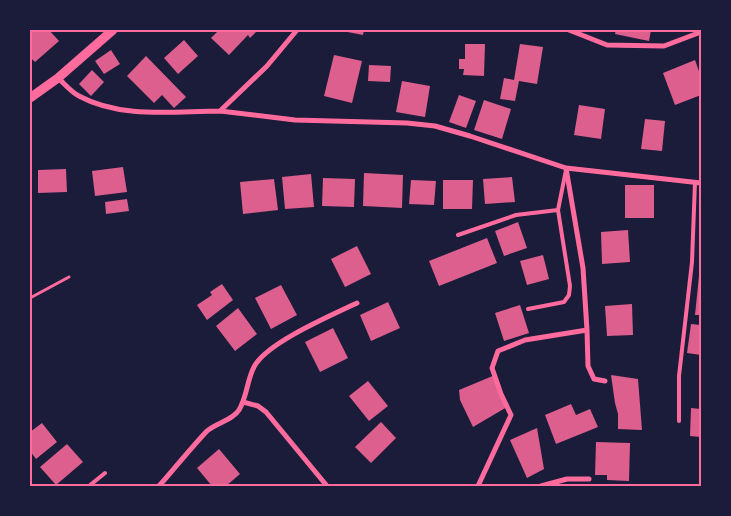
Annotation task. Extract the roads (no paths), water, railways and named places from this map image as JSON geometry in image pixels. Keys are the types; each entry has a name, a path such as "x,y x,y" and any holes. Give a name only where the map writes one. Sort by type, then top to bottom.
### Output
{"street":[{"path":"30,98 58,78 113,30"},
{"path":"220,111 267,66 297,30"},
{"path":"569,30 607,45 664,46 701,32"},
{"path":"58,78 78,95 99,104 125,110 147,112 220,111 295,120 407,123 435,126 566,168 698,182"},
{"path":"566,168 583,268 588,330 588,366 594,379 604,381"},
{"path":"159,486 209,430 238,412 254,365 264,354 308,328 357,303"},
{"path":"478,486 512,415 501,394 492,368 498,351 526,340 588,330"},
{"path":"242,402 258,406 266,412 327,486"},
{"path":"541,486 567,479 589,479"}],"lane":[{"path":"528,309 564,302 569,295 570,286 558,210 566,168"},
{"path":"679,421 679,376 692,262 698,182"},
{"path":"458,235 516,215 558,210"},
{"path":"89,486 105,473"}]}
